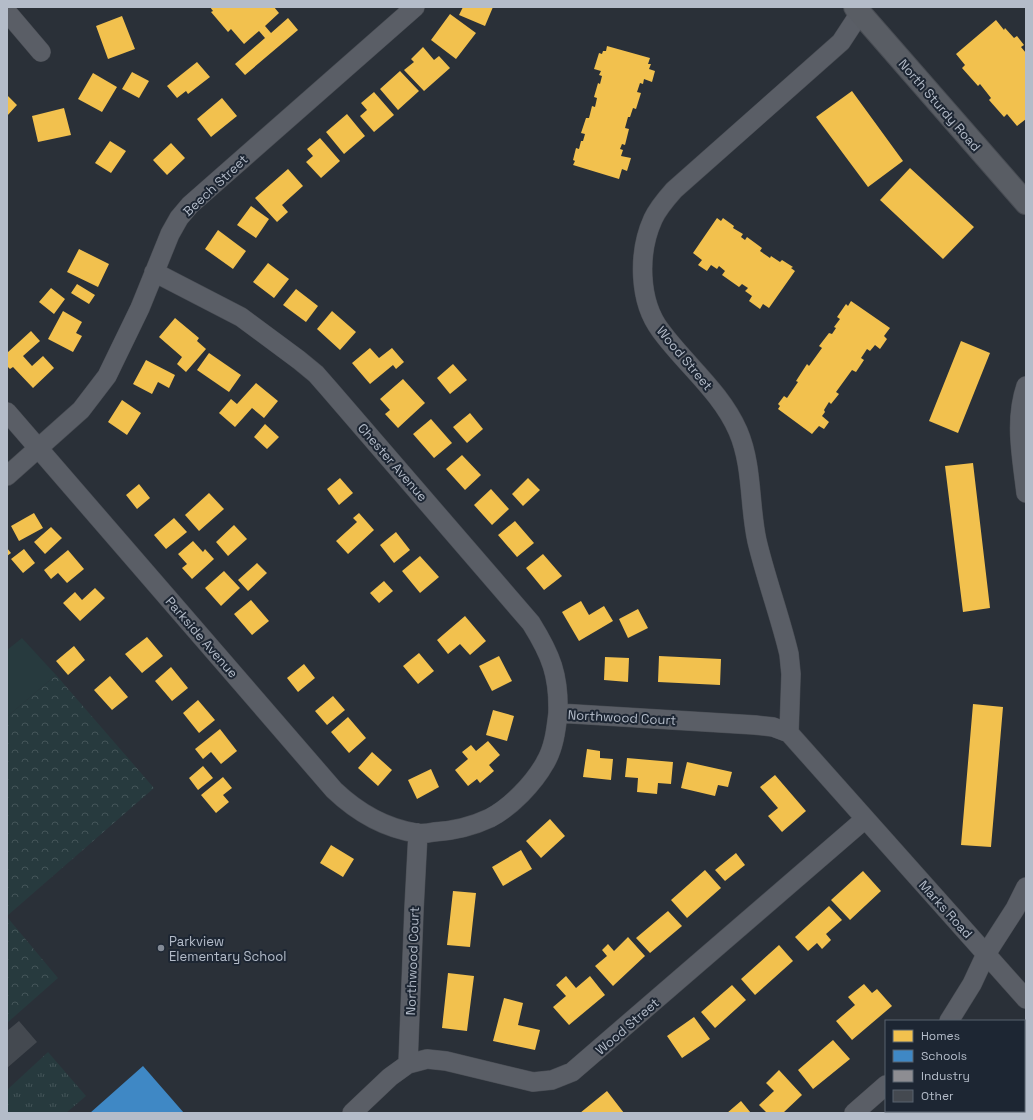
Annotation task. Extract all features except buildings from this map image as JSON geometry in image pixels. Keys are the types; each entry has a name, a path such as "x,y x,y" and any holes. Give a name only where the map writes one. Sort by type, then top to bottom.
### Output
{"street":[{"name":"Beech Street","path":"7,476 81,410 107,376 140,308 170,234 179,218 190,206 415,7"},
{"name":"North Sturdy Road","path":"857,10 1026,203"},
{"name":"Wood Street","path":"789,733 791,674 789,654 757,541 753,518 749,473 738,432 728,412 717,397 659,330 650,312 645,292 642,272 643,254 647,235 653,218 674,190 841,42 857,10"},
{"path":"7,12 41,52"},
{"name":"Chester Avenue","path":"154,272 241,317 316,374 531,623 544,643 553,665 559,693 558,713"},
{"path":"1026,386 1019,415 1026,493"},
{"name":"Parkside Avenue","path":"7,412 334,790 348,804 366,815 382,823 402,830 418,833"},
{"name":"Northwood Court","path":"408,1064 418,833 447,832 468,826 490,818 511,803 529,786 546,763 555,738 558,713 755,725 773,727 789,733"},
{"path":"789,733 865,819"},
{"name":"Wood Street","path":"352,1113 390,1076 408,1064 427,1059 446,1061 533,1082 552,1080 572,1072 865,819"},
{"name":"Marks Road","path":"865,819 1026,999"},
{"path":"950,1020 972,984 986,954 1015,909 1026,887"},
{"path":"854,1113 885,1086"}],"green space":[{"path":"22,638 56,675 7,717 7,650"},
{"path":"56,675 154,788 7,916 7,717"},
{"path":"7,917 58,978 7,1023"},
{"path":"48,1052 86,1096 66,1113 7,1113 7,1090"}],"place":[{"name":"Parkview Elementary School","path":"161,948"}]}
